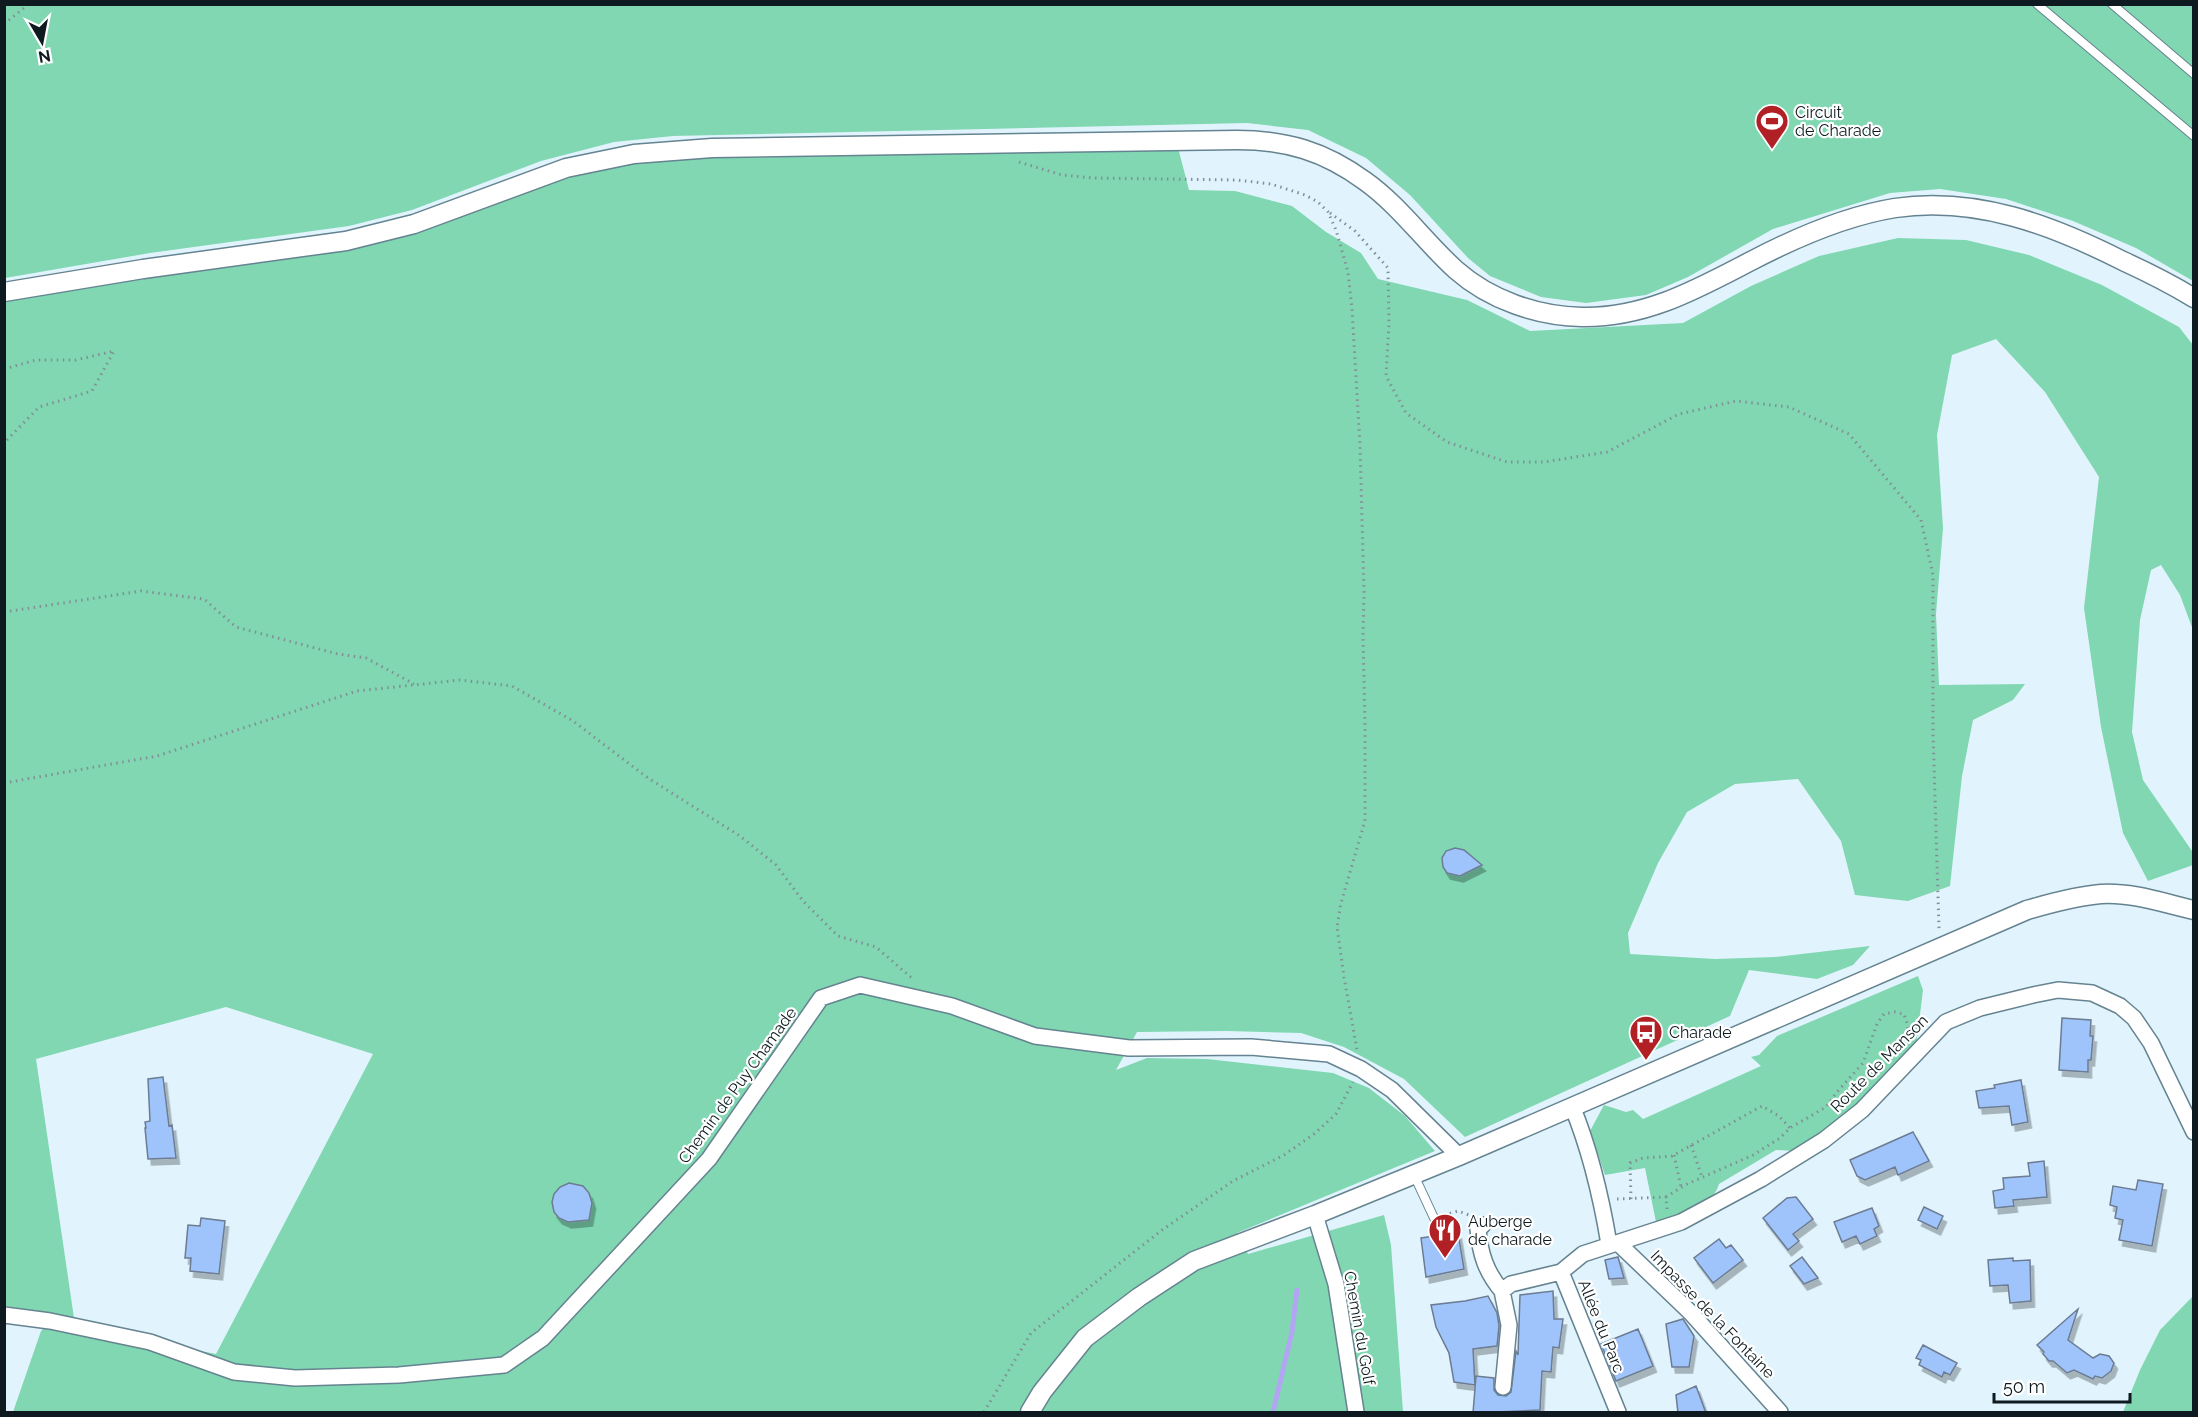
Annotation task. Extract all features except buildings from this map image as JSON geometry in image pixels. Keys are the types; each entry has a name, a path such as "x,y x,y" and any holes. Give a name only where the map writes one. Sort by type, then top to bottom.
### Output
{"street":[{"path":"4,292 143,269 367,237 414,224 566,168 634,154 712,148 1246,140 1293,145 1333,160 1367,182 1394,205 1448,262 1469,280 1518,306 1564,316 1600,317 1656,306 1690,293 1781,247 1820,231 1865,215 1918,206 1970,207 2028,221 2097,248 2193,298"},
{"path":"1030,1413 1042,1392 1086,1338 1139,1297 1194,1261 1315,1215 1459,1156 2027,910 2101,894 2136,896 2193,910"},
{"name":"Chemin de Puy Chamade","path":"4,1315 50,1321 150,1342 234,1372 295,1378 399,1375 504,1365 543,1338 710,1159 821,998 860,985 952,1006 1035,1036 1129,1048 1251,1047 1329,1054 1360,1069 1392,1090 1459,1156"},
{"name":"Route de Manson","path":"1614,1243 1668,1227 1702,1212 1824,1140 1862,1110 1946,1022 1980,1008 2033,994 2058,990 2092,993 2120,1006 2134,1018 2160,1060 2193,1132"},
{"path":"1572,1106 1587,1143 1614,1243"},
{"name":"Chemin du Golf","path":"1315,1215 1336,1284 1356,1413"},
{"path":"1483,1225 1478,1229 1479,1245 1489,1275 1502,1291 1509,1325 1503,1387"},
{"name":"Allée du Parc","path":"1614,1243 1583,1254 1561,1272 1618,1413"},
{"name":"Impasse de la Fontaine","path":"1614,1243 1690,1312 1780,1413"},
{"path":"1502,1291 1511,1284 1561,1272"}],"lane":[{"path":"2037,4 2193,136"},
{"path":"2112,4 2193,74"},
{"path":"1413,1174 1434,1218"}],"path":[{"path":"4,24 29,4"},
{"path":"994,143 1022,164 1062,175 1130,180 1237,180 1271,184 1305,195 1318,202 1355,231 1388,268 1389,324 1386,376 1406,413 1447,442 1507,462 1544,462 1607,452 1679,414 1736,402 1789,407 1849,434 1921,520 1933,575 1933,732 1939,949"},
{"path":"984,1413 1031,1333 1162,1230 1224,1187 1284,1155 1314,1134 1336,1114 1360,1069 1337,927 1341,903 1365,821 1363,526 1348,272 1336,230 1328,212"},
{"path":"4,369 36,360 76,360 114,351 92,391 39,407 4,443"},
{"path":"4,612 141,591 204,598 236,627 338,654 366,658 416,685"},
{"path":"4,783 157,756 357,691 459,680 512,686 573,721 648,778 740,836 776,865 803,901 838,936 876,947 910,975 933,1001"},
{"path":"1602,1199 1666,1197 1681,1187 1753,1155 1780,1138 1790,1128 1826,1107 1863,1063 1877,1024 1884,1014 1895,1012 1904,1014 1908,1027 1907,1053 1912,1059"},
{"path":"1631,1199 1630,1162 1642,1158 1656,1159 1674,1155 1762,1106 1779,1116 1790,1128"},
{"path":"1691,1145 1702,1177"},
{"path":"1674,1155 1681,1187"},
{"path":"1666,1197 1668,1227"},
{"path":"1434,1218 1458,1211 1483,1225"}],"green space":[{"name":"Circuit de Charade","path":"5,5 2193,5 2193,281 2136,248 2073,221 2006,199 1940,189 1890,193 1773,229 1688,277 1646,295 1586,303 1541,297 1490,276 1468,258 1410,195 1366,158 1308,130 1247,123 673,136 614,142 541,161 412,210 349,226 150,253 5,278"},
{"path":"1176,140 1189,190 1235,191 1292,206 1326,232 1361,253 1378,279 1467,300 1530,331 1683,323 1751,286 1819,256 1898,238 1966,240 2029,255 2102,285 2179,327 2193,345 2193,630 2180,595 2161,565 2151,570 2140,620 2132,732 2143,780 2192,851 2193,865 2148,881 2123,833 2101,727 2084,608 2099,477 2045,392 1996,339 1952,355 1937,435 1943,528 1936,614 1939,685 2025,684 2013,700 1973,720 1962,776 1950,886 1908,901 1855,895 1841,841 1798,779 1735,784 1687,812 1658,863 1628,933 1630,954 1715,959 1775,957 1870,946 1853,965 1817,979 1749,970 1730,1016 1465,1137 1404,1079 1344,1047 1301,1033 1137,1032 1116,1070 1147,1058 1207,1059 1333,1073 1369,1088 1405,1116 1435,1151 1237,1233 1248,1254 1384,1215 1391,1245 1403,1412 13,1412 41,1331 50,1321 216,1354 373,1054 226,1007 36,1059 74,1318 5,1306 5,296 346,241 518,182 700,149 744,158 881,155 994,143"},
{"path":"1918,976 1923,990 1916,1047 1849,1114 1794,1151 1776,1150 1719,1184 1715,1193 1702,1205 1656,1222 1645,1168 1605,1175 1590,1131 1604,1105 1626,1112 1633,1110 1643,1119 1761,1066 1751,1057 1759,1055 1777,1036"},
{"path":"2193,1296 2193,1412 2123,1412 2160,1330"}],"waterway":[{"path":"1273,1412 1292,1332 1297,1290"}],"place":[{"name":"Circuit de Charade","path":"1772,150"},
{"name":"Charade","path":"1646,1061"},
{"name":"Auberge de charade","path":"1445,1259"}]}
